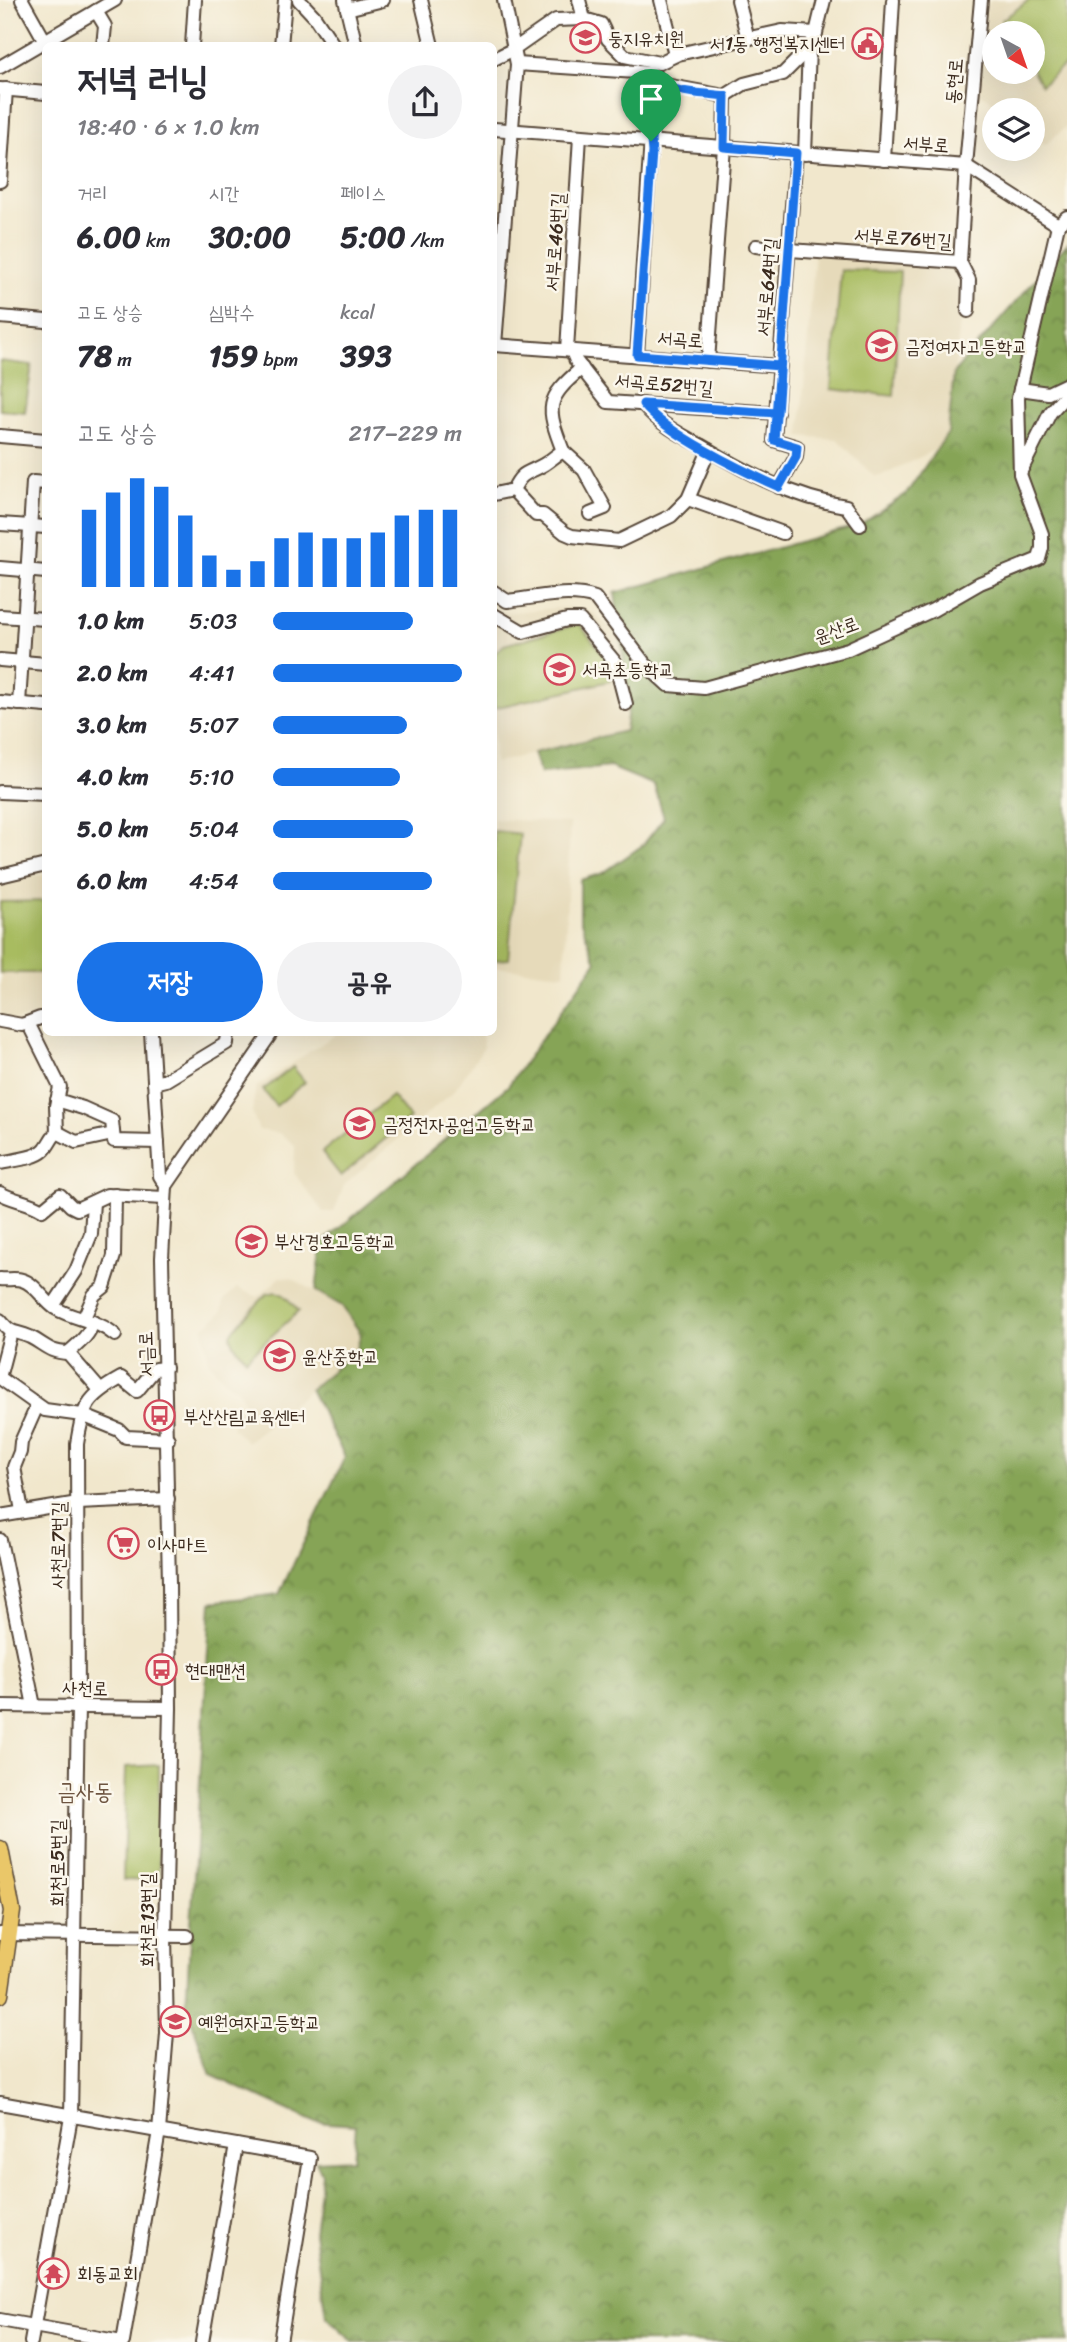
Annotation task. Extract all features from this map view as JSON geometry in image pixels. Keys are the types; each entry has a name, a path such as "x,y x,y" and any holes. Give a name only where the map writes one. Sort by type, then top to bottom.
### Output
{"main road":[{"path":"0,1849 12,1911 5,1934 0,1995"}],"street":[{"path":"22,0 45,41 115,0"},
{"path":"192,42 195,0"},
{"path":"281,42 285,0"},
{"path":"299,0 314,16 331,42"},
{"path":"355,42 346,5 383,0"},
{"path":"421,0 431,42"},
{"path":"497,309 517,64 516,48 504,0"},
{"path":"579,0 583,19"},
{"path":"661,0 675,55"},
{"path":"738,0 748,39"},
{"path":"517,64 651,73 660,84 725,96 744,84 783,74 809,48 816,33 824,0"},
{"path":"884,160 893,0"},
{"name":"동현로","path":"966,166 981,0"},
{"path":"96,11 104,26 103,42"},
{"path":"497,58 516,48 556,20 583,19 601,24 608,39 625,56 659,63"},
{"path":"637,355 652,152 656,79 654,68 675,55 782,31 816,33"},
{"path":"0,67 42,43"},
{"path":"801,153 809,48"},
{"path":"0,181 3,89 42,93"},
{"path":"708,360 724,147 725,96"},
{"name":"서부로","path":"497,129 966,166 1062,221"},
{"name":"서부로46번길","path":"569,350 580,136"},
{"name":"서부로64번길","path":"779,487 796,457 797,447 774,440 801,153"},
{"name":"서부로76번길","path":"756,246 960,262 966,166"},
{"path":"1020,474 1018,398 1062,221"},
{"path":"960,262 969,280 968,311"},
{"path":"0,317 42,321"},
{"name":"서곡로","path":"497,345 780,366"},
{"name":"서곡로52번길","path":"569,350 608,402 777,413"},
{"path":"582,368 561,386 551,403 552,423 563,451 584,470 605,508 590,514"},
{"path":"1020,389 1048,393 1067,384"},
{"path":"1020,474 1050,413 1067,394"},
{"path":"643,404 664,425 751,474 820,502 846,506 860,525"},
{"path":"0,436 42,440"},
{"path":"513,490 536,515 543,515 565,533 620,541 671,516 688,499 709,450"},
{"path":"513,490 519,478 563,451"},
{"name":"윤산로","path":"497,594 507,601 561,595 585,595 594,598 645,664 668,685 686,688 720,685 848,649 933,610 979,583 1039,559 1042,534 1020,474"},
{"path":"19,704 33,482 42,483"},
{"path":"497,493 513,490"},
{"path":"688,499 783,533"},
{"path":"0,524 42,527"},
{"path":"0,568 42,572"},
{"path":"0,616 42,620"},
{"path":"497,617 523,632 567,620 580,620 615,662 625,705"},
{"path":"0,660 42,664"},
{"path":"0,702 42,706"},
{"path":"0,792 42,794"},
{"path":"0,876 42,866"},
{"path":"0,1021 22,1025 42,1018"},
{"path":"0,1163 39,1154 46,1149 49,1140 57,1132 57,1100 60,1087 28,1023"},
{"name":"서금로","path":"154,1036 160,1176 165,1192 162,1258 168,1439 170,1708"},
{"path":"154,1083 166,1080 227,1043 228,1036"},
{"path":"0,1194 41,1210 60,1195 77,1209 107,1195 165,1192 269,1036"},
{"path":"57,1100 112,1121 114,1138"},
{"path":"57,1132 76,1142 114,1138 158,1142"},
{"path":"115,1195 114,1256 104,1287 94,1295 85,1339 68,1353 52,1352 34,1339 5,1329 0,1376 37,1406 55,1412 82,1415 119,1430 126,1437 168,1439"},
{"path":"53,1306 76,1271 91,1234 93,1202"},
{"path":"3,1283 21,1279 53,1306 105,1326 115,1335"},
{"path":"68,1353 100,1390 121,1378 137,1391 155,1369 165,1368"},
{"name":"사천로7번길","path":"78,1707 77,1444 82,1415 100,1390"},
{"path":"22,1511 14,1467 37,1406"},
{"path":"0,1516 78,1503 168,1499"},
{"path":"0,1540 34,1706"},
{"name":"사천로","path":"0,1706 170,1708"},
{"name":"회천로5번길","path":"31,2342 71,2116 78,1707"},
{"name":"회천로13번길","path":"123,2342 159,2132 167,2033 165,1936 170,1708"},
{"path":"5,1934 187,1936"},
{"path":"0,2103 310,2158 280,2342"},
{"path":"202,2342 236,2145"},
{"path":"0,2320 123,2342"}],"shaded area":[{"path":"993,0 1067,0 1067,126 1045,145 1045,98 989,98 977,94 982,45 982,84 1045,84 1045,21 984,21 986,5"},
{"name":"금정여자고등학교","path":"815,251 955,262 960,321 948,433 938,448 884,475 875,477 837,439 800,436"},
{"name":"서곡초등학교","path":"568,607 593,613 621,636 629,702 625,731 497,762 497,614"},
{"path":"497,819 570,823 564,974 497,967"},
{"path":"16,875 42,875 42,1016 15,1020 0,1016 0,880"},
{"path":"333,1036 482,1036 483,1048 455,1090 344,1185 334,1212 323,1212 294,1173 295,1145 279,1133 259,1130 252,1112 256,1087"},
{"name":"윤산중학교","path":"281,1277 291,1278 342,1306 361,1334 356,1351 247,1442 232,1427 244,1401 237,1388 226,1382 209,1362 203,1328 222,1312 224,1300 237,1288 258,1297"}],"green space":[{"path":"1029,0 1067,0 1067,63 1045,82 1045,21 1001,21"},
{"path":"1067,244 1067,2342 353,2342 326,2317 314,2233 322,2174 316,2161 353,2159 356,2125 314,2122 211,2075 186,2006 211,1602 279,1594 345,1457 310,1389 356,1351 361,1334 342,1306 316,1291 322,1243 508,1086 596,962 580,919 580,880 603,873 643,845 664,818 654,785 610,767 540,774 533,753 625,731 629,702 615,593 860,525 906,494 948,433 954,372"},
{"path":"841,270 900,272 894,396 831,389"},
{"path":"0,361 32,365 25,412 0,410"},
{"path":"579,624 611,663 610,681 497,707 497,651 504,645"},
{"path":"497,831 520,834 508,959 497,960"},
{"path":"42,901 42,973 0,973 0,902"},
{"path":"293,1067 305,1082 276,1106 263,1090"},
{"path":"392,1096 410,1118 341,1176 322,1152"},
{"path":"276,1292 284,1295 299,1311 246,1359 233,1342 232,1332 267,1294"},
{"path":"159,1765 159,1881 123,1880 126,1767"}],"place":[{"name":"둥지유치원","path":"585,38"},
{"name":"서1동 행정복지센터","path":"868,43"},
{"name":"금정여자고등학교","path":"882,346"},
{"name":"서곡초등학교","path":"559,669"},
{"name":"금정전자공업고등학교","path":"360,1124"},
{"name":"부산경호고등학교","path":"251,1241"},
{"name":"윤산중학교","path":"279,1356"},
{"name":"부산산림교육센터","path":"160,1416"},
{"name":"이사마트","path":"124,1544"},
{"name":"현대맨션","path":"162,1670"},
{"name":"예원여자고등학교","path":"175,2022"},
{"name":"회동교회","path":"54,2273"}],"district":[{"name":"금사동","path":"85,1791"}],"route":[{"path":"651,141 637,355 780,366 777,413 774,440 797,447 796,457 779,487 664,425 643,404 777,413 796,153 724,147 725,96 679,89 660,84 656,79 651,141"}]}
